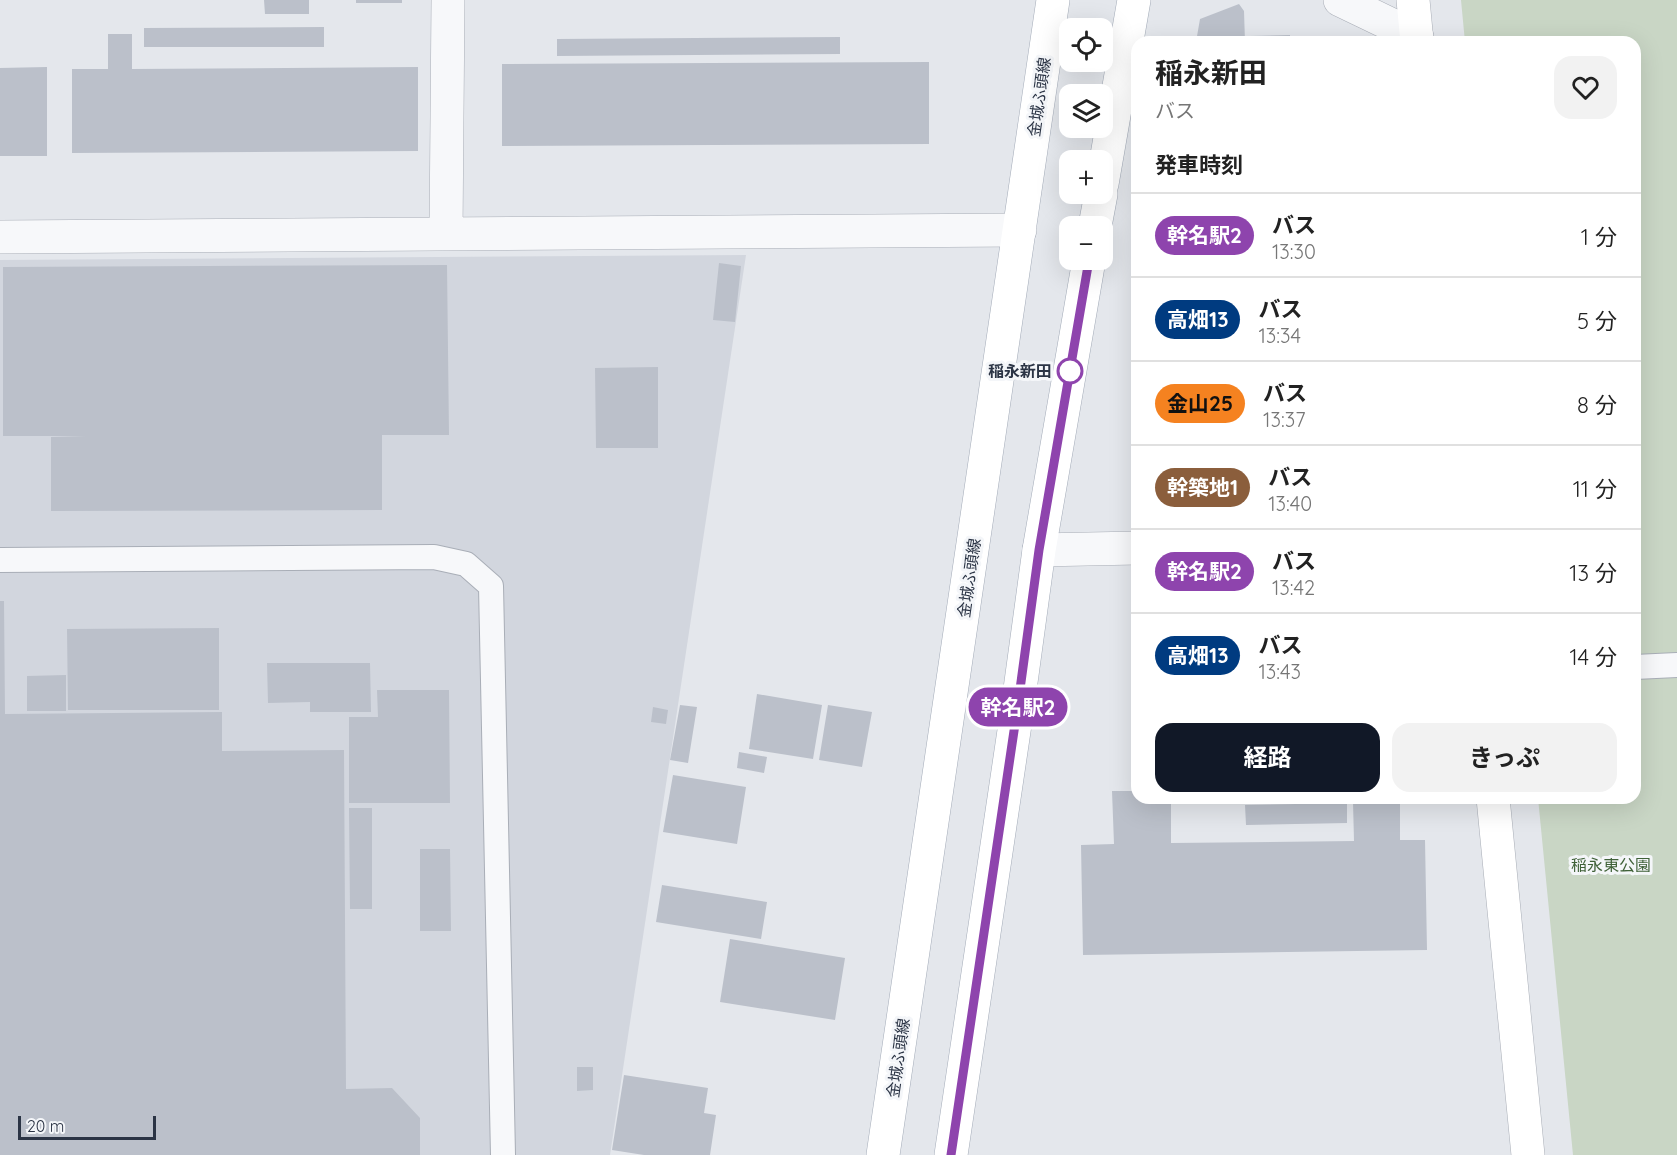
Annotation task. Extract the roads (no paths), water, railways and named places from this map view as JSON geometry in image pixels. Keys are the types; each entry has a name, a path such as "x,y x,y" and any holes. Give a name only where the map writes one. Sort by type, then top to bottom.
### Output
{"main road":[{"name":"金城ふ頭線","path":"883,1155 1053,0"},
{"path":"1108,150 1134,0"},
{"path":"1413,0 1417,36"},
{"path":"951,1155 1039,550 1087,270"},
{"path":"1494,804 1527,1155"}],"street":[{"path":"446,234 448,0"},
{"path":"1340,0 1409,36"},
{"path":"0,237 1020,230"},
{"path":"1039,550 1131,548"}],"lane":[{"path":"0,560 434,557 466,564 491,586 503,1155"},
{"path":"1641,667 1677,665"}],"place":[{"name":"稲永新田","path":"1070,371"}],"park label":[{"name":"稲永東公園","path":"1611,865"}]}
